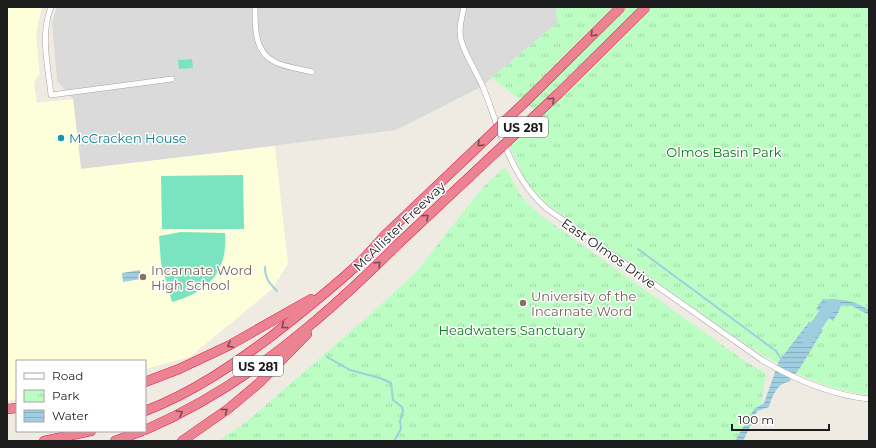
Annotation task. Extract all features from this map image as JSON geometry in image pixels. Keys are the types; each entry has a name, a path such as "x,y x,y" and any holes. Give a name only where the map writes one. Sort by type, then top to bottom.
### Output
{"highway":[{"name":"McAllister Freeway","path":"146,411 184,394 246,355 336,284 356,266 384,235 525,102 622,7"},
{"name":"McAllister Freeway","path":"146,430 176,416 239,379 314,323 358,284 398,244 559,93 646,7"},
{"path":"146,382 179,369 230,345 265,327 336,284"},
{"path":"182,441 228,409 259,383 358,284"},
{"path":"44,441 85,432"},
{"path":"115,441 139,432"}],"street":[{"path":"51,7 45,31 51,95 172,79"},
{"path":"256,7 255,26 259,47 262,51 274,62 312,72"},
{"name":"East Olmos Drive","path":"464,7 461,21 461,39 466,54 483,86 497,128 520,177 534,197 546,208 762,360 779,370 845,395 869,399"}],"shaded area":[{"name":"Incarnate Word High School","path":"7,7 42,7 36,36 40,74 34,84 37,103 73,99 81,169 275,146 288,264 271,290 190,357 146,369 146,360 16,360 16,399 7,401"},
{"path":"57,7 556,7 557,23 481,87 396,130 81,169 73,99 57,81 52,22"}],"green space":[{"name":"Olmos Basin Park","path":"556,7 869,7 869,395 843,390 818,382 771,360 748,346 600,242 550,206 535,192 521,171 509,144 540,114 491,78 557,23"},
{"path":"192,59 193,68 179,69 178,60"},
{"name":"Headwaters Sanctuary","path":"505,167 519,193 527,203 543,217 746,362 766,373 761,405 744,441 218,441 245,423 374,311 416,272 483,187"},
{"path":"243,175 244,229 162,229 161,176"},
{"path":"181,232 225,233 225,247 223,259 213,278 196,292 185,298 172,302 161,263 159,236"}],"water":[{"path":"140,270 141,279 123,282 122,273"},
{"path":"823,299 852,302 869,310 869,315 852,306 841,305 833,321 816,309"},
{"path":"809,322 823,330 800,368 789,382 778,388 773,395 769,407 757,411 743,441 735,441 754,409 764,403 779,361"}],"waterway":[{"path":"638,249 776,351 782,360"},
{"path":"265,267 268,280 277,291"},
{"path":"807,339 830,306 835,305"},
{"path":"327,357 350,370 380,378 391,383 393,400 402,407 403,411 400,421 401,429 394,441"}],"place":[{"name":"McCracken House","path":"61,138"},
{"name":"Incarnate Word High School","path":"143,277"},
{"name":"University of the Incarnate Word","path":"523,303"}]}
